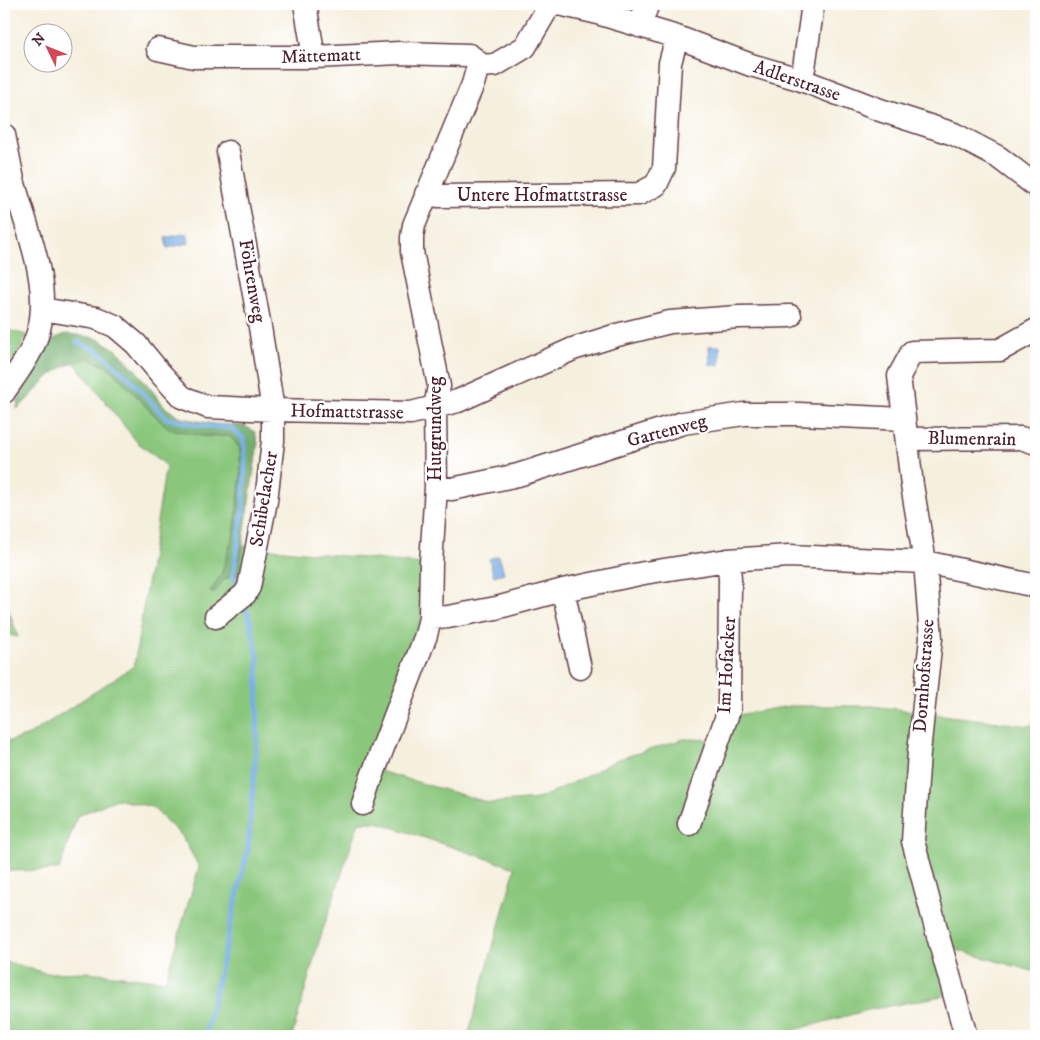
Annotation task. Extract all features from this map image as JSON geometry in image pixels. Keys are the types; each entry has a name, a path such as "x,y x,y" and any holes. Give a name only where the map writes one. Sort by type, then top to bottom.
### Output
{"street":[{"path":"305,4 314,57"},
{"name":"Adlerstrasse","path":"548,5 559,4 594,12 677,37 751,65 954,134 998,157 1036,186"},
{"path":"639,26 648,4"},
{"path":"799,80 804,68 813,4"},
{"path":"478,66 495,65 526,47 548,5"},
{"name":"Untere Hofmattstrasse","path":"426,194 438,196 639,194 656,185 664,168 670,63 677,37"},
{"name":"Mättematt","path":"158,49 194,57 314,57 400,52 469,55 476,60 478,66"},
{"name":"Hutgrundweg","path":"363,804 426,635 430,618 431,563 436,487 435,407 439,386 412,252 412,237 414,225 473,84 478,66"},
{"path":"4,135 13,179 42,292 42,310 34,344 4,392"},
{"name":"Föhrenweg","path":"228,152 273,410"},
{"name":"Hofmattstrasse","path":"42,310 96,318 115,326 136,344 182,397 208,407 411,413 458,401 573,349 617,335 670,322 738,317 790,316"},
{"name":"Dornhofstrasse","path":"966,1036 913,841 918,752 930,638 925,562 912,485 899,376 912,352 1000,350 1036,330"},
{"name":"Schibelacher","path":"216,617 242,595 266,501 273,441 273,410"},
{"name":"Gartenweg","path":"436,487 452,489 518,476 683,423 744,414 906,429"},
{"name":"Blumenrain","path":"906,429 1021,438 1036,443"},
{"path":"430,618 448,617 496,608 563,590 644,573 728,560 789,556 925,562 1036,586"},
{"name":"Im Hofacker","path":"689,824 729,710 730,578 728,560"},
{"path":"563,590 580,668"}],"green space":[{"path":"4,330 27,335 4,378"},
{"path":"65,334 96,338 117,350 166,408 182,418 214,424 245,426 255,432 258,443 238,575 224,580 214,593 210,592 221,575 235,530 241,477 240,448 230,436 202,436 170,429 159,420 111,369 88,358 60,369 51,375 17,409 18,400 50,341"},
{"path":"87,358 111,369 159,420 202,436 230,436 240,448 241,477 235,530 221,575 210,592 214,593 227,578 238,575 243,546 424,564 421,624 379,771 490,803 538,799 616,760 684,739 723,740 732,716 789,706 872,706 1029,726 1036,722 1036,972 953,949 963,992 868,1010 780,1034 779,1036 468,1036 515,868 377,822 359,822 319,941 292,1036 4,1036 4,961 45,973 88,972 165,981 199,867 182,836 152,807 117,799 77,816 59,870 4,871 4,740 10,741 29,735 134,666 166,465 137,442 74,362"},
{"path":"4,596 18,637 4,634"}],"water":[{"path":"187,233 189,243 167,248 165,238"},
{"path":"709,346 720,346 720,365 710,365"},
{"path":"499,556 504,573 494,576 489,559"}],"waterway":[{"path":"77,342 100,352 129,378 166,418 197,425 231,428 243,438 245,458 243,510 233,575 239,591"},
{"path":"205,1036 248,848 257,739 258,657 249,617 243,602"}]}
